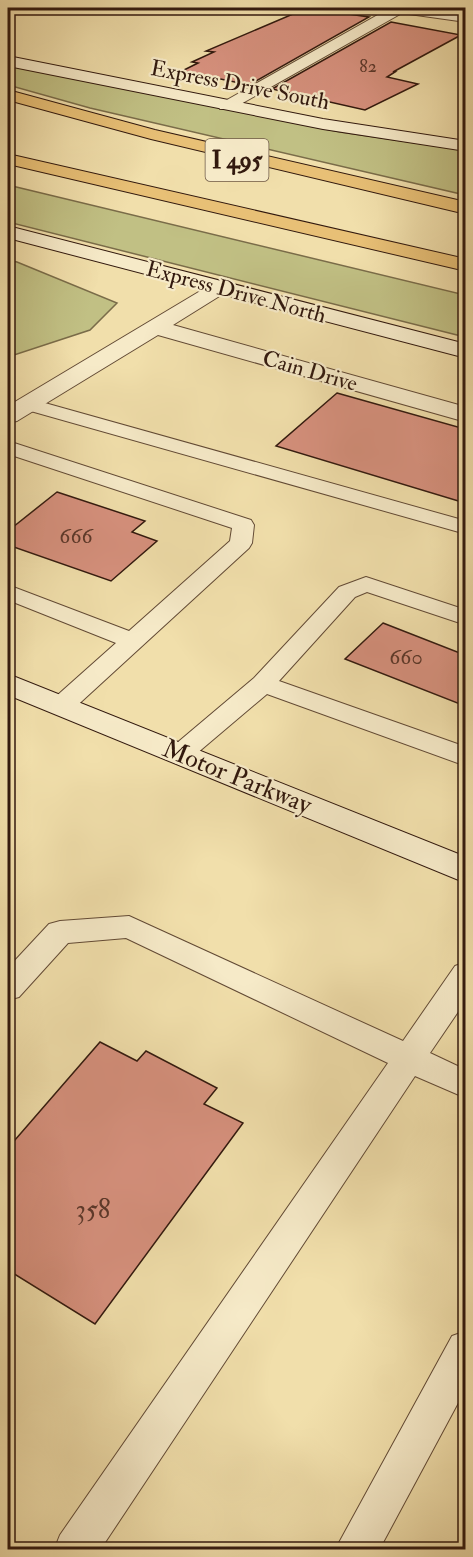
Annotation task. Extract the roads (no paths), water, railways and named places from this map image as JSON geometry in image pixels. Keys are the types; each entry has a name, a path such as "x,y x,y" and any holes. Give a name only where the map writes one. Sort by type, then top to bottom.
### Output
{"highway":[{"path":"8,95 151,134 465,208"},
{"name":"I 495","path":"8,111 465,208"},
{"name":"I 495","path":"8,159 465,265"},
{"path":"8,165 271,219"}],"main road":[{"path":"226,105 400,8 465,18"},
{"name":"Express Drive South","path":"8,62 366,132 465,146"},
{"name":"Express Drive North","path":"8,232 465,351"},
{"path":"14,406 155,327 219,288"},
{"name":"Cain Drive","path":"155,327 465,415"},
{"name":"Motor Parkway","path":"8,684 462,864"}],"lane":[{"path":"14,406 465,528"},
{"path":"13,454 243,525 241,543 61,706"},
{"path":"180,754 263,684 347,592 366,584 465,618"},
{"path":"8,592 133,641"},
{"path":"263,684 465,756"},
{"path":"8,988 60,933 129,927 465,1084"},
{"path":"75,1550 465,975"},
{"path":"356,1550 465,1349"}]}
